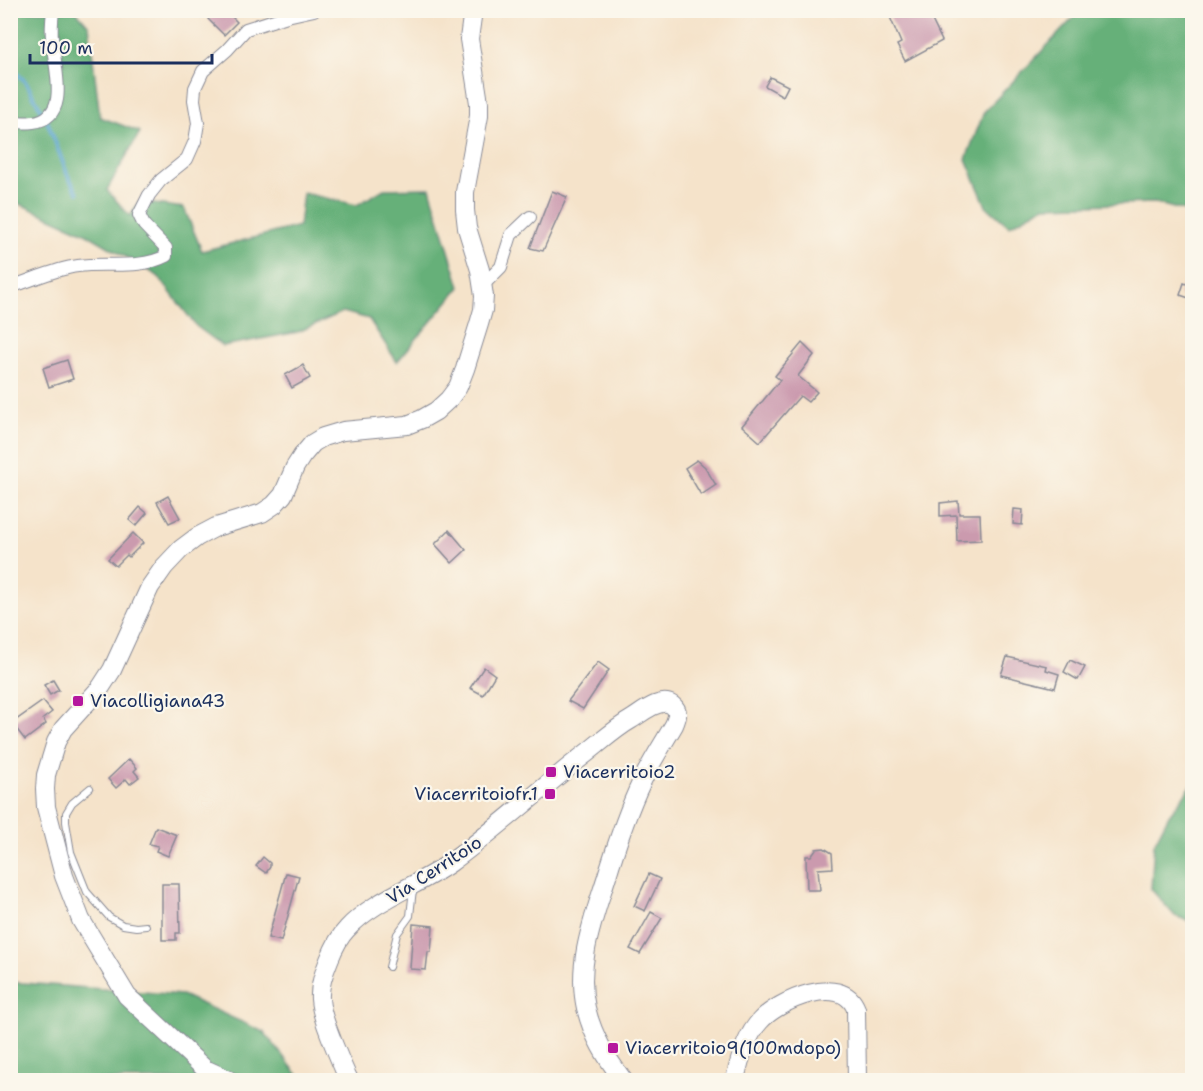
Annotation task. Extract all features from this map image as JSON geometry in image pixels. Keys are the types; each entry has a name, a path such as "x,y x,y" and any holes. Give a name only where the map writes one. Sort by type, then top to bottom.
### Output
{"street":[{"path":"10,121 19,123 42,121 52,112 58,99 52,39 53,10"},
{"path":"10,287 78,266 143,263 166,256 166,248 144,225 139,215 149,195 161,180 187,159 195,141 198,123 194,100 195,87 203,71 246,29 314,10"},
{"path":"229,1080 205,1069 127,996 81,920 64,876 64,853 46,807 46,775 56,742 63,729 101,687 112,670 150,587 164,567 182,549 197,537 216,527 262,513 274,505 283,495 295,467 313,443 343,431 407,425 436,411 458,387 483,310 483,284 467,228 465,210 465,192 479,116 469,39 472,10"},
{"path":"483,284 501,267 511,235 530,218"},
{"name":"Via Cerritoio","path":"349,1080 322,1013 319,998 323,976 335,946 346,929 367,912 447,866 485,838 557,776 626,723 652,707 661,703 670,703 675,707 677,718 643,779 624,824 591,928 586,953 583,979 586,1006 601,1049 623,1080"},
{"path":"735,1080 738,1062 748,1038 759,1021 793,999 824,992 837,992 846,996 856,1009 856,1080"}],"lane":[{"path":"90,788 72,803 66,813 64,853 87,892 109,916 123,925 146,926"},
{"path":"389,967 397,934 410,916 413,885"}],"green space":[{"path":"11,11 76,11 89,26 100,117 140,132 107,190 130,216 140,202 184,208 202,251 299,226 303,193 357,205 384,189 430,188 460,287 397,362 369,319 343,312 298,332 223,346 196,326 158,276 87,234 11,200"},
{"path":"1080,11 1192,11 1192,213 1155,203 1045,206 1009,226 986,206 966,159 984,112"},
{"path":"1192,785 1192,922 1175,916 1151,889 1154,844 1169,815"},
{"path":"10,982 182,995 264,1032 302,1080 11,1080"}],"building":[{"path":"217,10 225,10 237,22 224,35 208,19"},
{"path":"887,10 927,10 942,41 905,61 897,45 901,43"},
{"path":"770,77 788,86 783,96 765,86"},
{"path":"552,191 567,197 543,251 530,248"},
{"path":"1184,283 1192,286 1192,299 1180,295"},
{"path":"802,343 814,355 798,376 817,392 808,402 800,396 760,442 742,426 780,380 775,376"},
{"path":"67,360 73,379 49,387 43,368"},
{"path":"303,365 310,378 292,388 285,375"},
{"path":"697,460 705,467 716,485 701,495 685,468"},
{"path":"168,496 180,518 169,523 157,502"},
{"path":"958,501 959,514 980,514 981,540 957,541 956,515 940,516 940,503"},
{"path":"140,507 147,513 136,526 129,520"},
{"path":"1014,509 1023,510 1022,525 1013,524"},
{"path":"449,530 466,550 452,563 435,544"},
{"path":"133,533 143,543 116,566 108,559"},
{"path":"1007,657 1047,666 1046,670 1059,674 1055,688 1001,675"},
{"path":"1070,660 1085,667 1078,680 1064,672"},
{"path":"598,662 609,670 583,709 568,701"},
{"path":"484,667 495,675 483,695 470,688"},
{"path":"53,680 59,690 50,695 44,685"},
{"path":"43,701 52,712 43,719 46,724 25,740 12,723"},
{"path":"129,759 137,768 134,771 139,777 130,784 126,779 116,788 108,779"},
{"path":"156,827 177,835 168,856 156,851 158,846 149,844"},
{"path":"824,848 832,853 833,868 818,869 820,890 807,890 806,856 811,856 816,849"},
{"path":"263,857 270,863 266,873 256,866"},
{"path":"286,873 299,876 281,941 268,938"},
{"path":"649,874 660,879 645,911 634,906"},
{"path":"162,884 179,884 180,933 176,933 176,940 162,940"},
{"path":"651,912 662,918 640,954 630,949"},
{"path":"413,924 433,926 431,952 428,952 426,970 410,969"}],"waterway":[{"path":"10,67 25,81 46,118 68,176 78,193"}],"place":[{"name":"Viacolligiana43","path":"78,701"},
{"name":"Viacerritoio2","path":"551,772"},
{"name":"Viacerritoiofr.1","path":"550,794"},
{"name":"Viacerritoio9(100mdopo)","path":"613,1048"}]}
